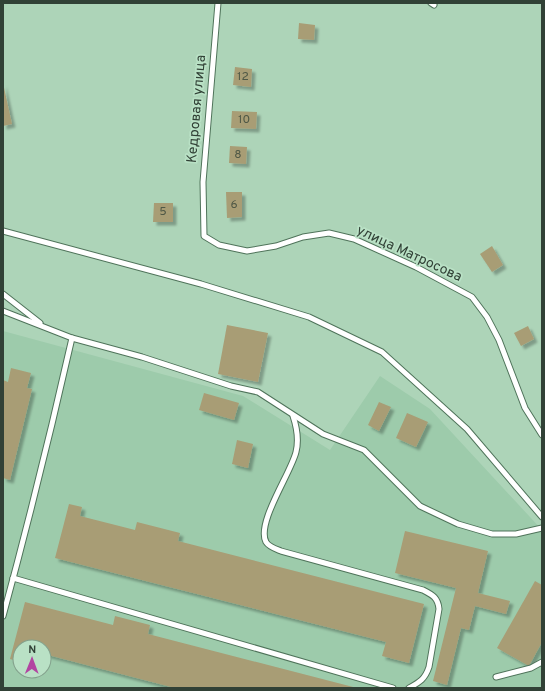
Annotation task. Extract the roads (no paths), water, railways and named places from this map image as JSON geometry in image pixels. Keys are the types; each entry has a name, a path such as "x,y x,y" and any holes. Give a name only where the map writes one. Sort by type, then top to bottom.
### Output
{"lane":[{"name":"Кедровая улица","path":"203,217 203,182 218,3"},
{"name":"улица Матросова","path":"203,217 204,236 219,245 248,250 276,246 303,236 329,233 354,239 416,267 472,297 500,340 524,408 542,435"},
{"path":"3,231 201,284 309,317 382,352 467,429 542,517"},
{"path":"3,294 45,327"},
{"path":"3,311 72,338 231,386 258,392 323,434 364,450 420,506 458,524 492,534 516,534 542,528"},
{"path":"3,616 51,432 72,338"},
{"path":"293,416 297,430 296,453 267,518 264,534 266,542 271,547 281,551 423,590 432,594 438,601 439,609 429,667 426,676 421,681 409,688"},
{"path":"13,578 393,688"},
{"path":"496,677 531,668 542,662"}]}
